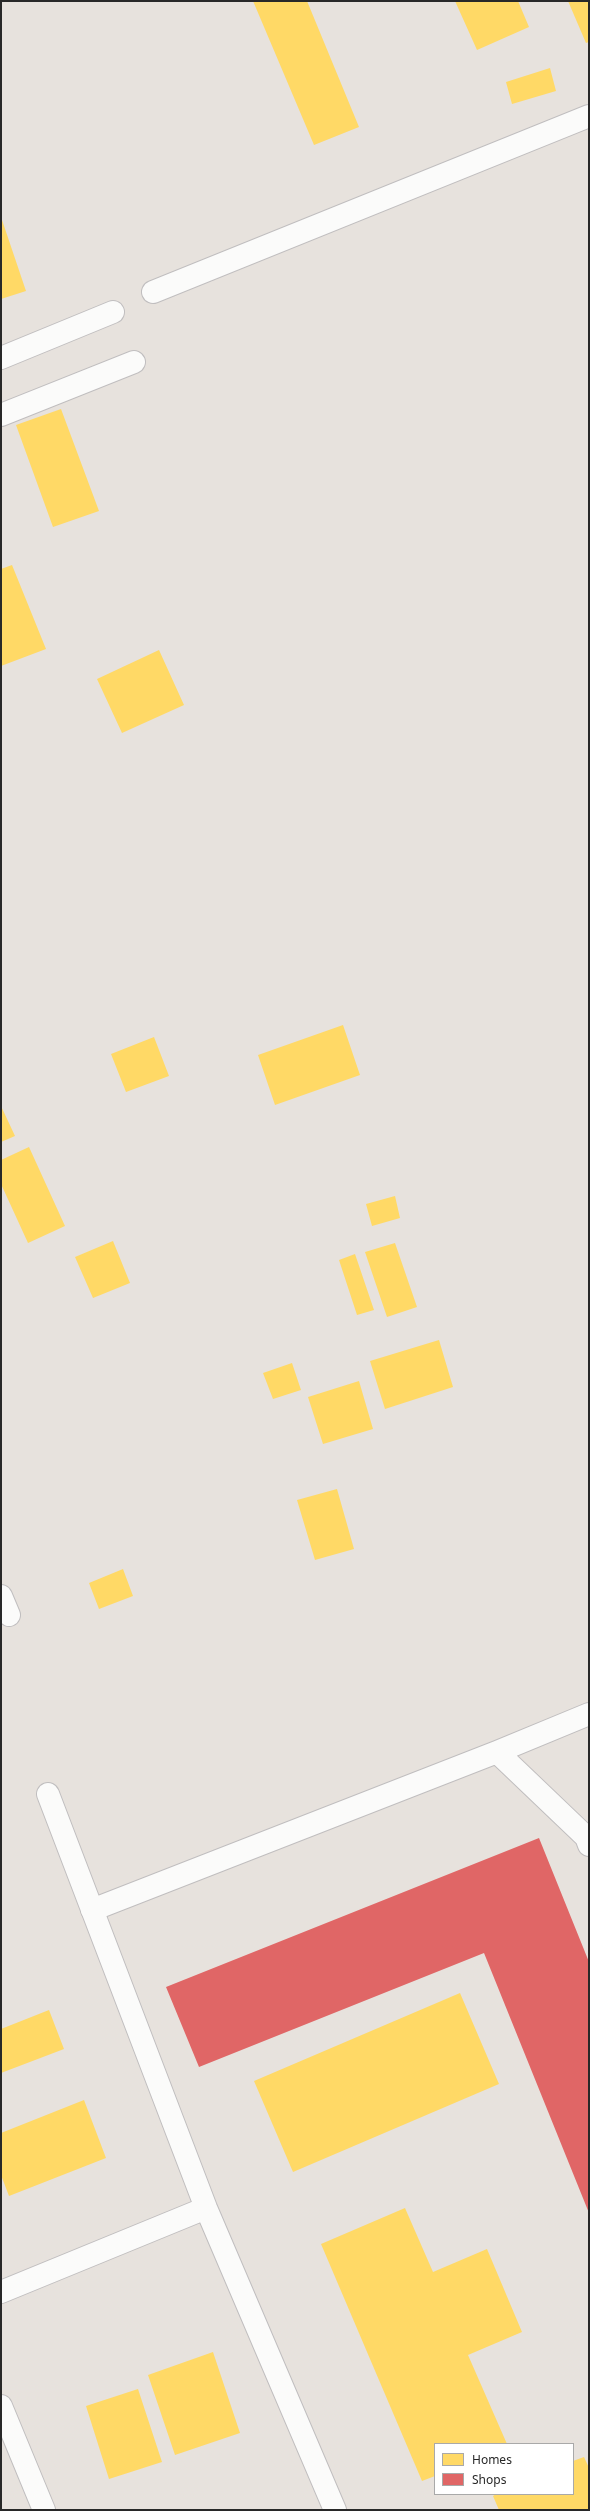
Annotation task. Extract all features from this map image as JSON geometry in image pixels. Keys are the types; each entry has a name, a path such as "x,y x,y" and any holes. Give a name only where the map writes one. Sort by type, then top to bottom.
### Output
{"street":[{"path":"152,292 589,116"},
{"path":"1,358 113,312"},
{"path":"1,415 134,362"},
{"path":"92,1910 497,1752 589,1714"},
{"path":"497,1752 586,1837 589,1845"},
{"path":"48,1794 206,2208 335,2510"},
{"path":"1,2292 206,2208"},
{"path":"1,2406 44,2510"}],"building: Homes":[{"path":"253,1 307,1 359,127 314,145"},
{"path":"455,1 518,1 529,27 477,50"},
{"path":"568,1 589,1 589,42 586,43"},
{"path":"550,68 556,91 512,104 506,82"},
{"path":"1,217 26,291 1,299"},
{"path":"61,409 99,511 53,527 16,425"},
{"path":"12,565 46,649 1,666 1,569"},
{"path":"159,650 184,705 122,733 97,679"},
{"path":"343,1025 360,1075 275,1105 258,1055"},
{"path":"154,1037 169,1076 126,1092 111,1054"},
{"path":"1,1106 15,1136 1,1142"},
{"path":"29,1147 65,1226 28,1243 1,1184 1,1160"},
{"path":"395,1196 400,1218 372,1226 366,1204"},
{"path":"113,1241 130,1283 93,1298 75,1257"},
{"path":"395,1243 417,1307 387,1317 365,1252"},
{"path":"355,1254 374,1310 357,1315 339,1260"},
{"path":"439,1340 453,1387 385,1409 370,1361"},
{"path":"292,1363 301,1390 273,1399 263,1373"},
{"path":"359,1381 373,1429 323,1444 308,1397"},
{"path":"337,1489 354,1549 315,1560 297,1500"},
{"path":"123,1569 133,1596 99,1609 89,1583"},
{"path":"460,1993 499,2084 293,2172 254,2081"},
{"path":"49,2010 64,2049 1,2073 1,2029"},
{"path":"84,2100 106,2158 9,2196 1,2175 1,2133"},
{"path":"405,2208 433,2272 487,2249 522,2332 468,2355 507,2443 434,2443 434,2476 422,2481 321,2244"},
{"path":"213,2352 240,2433 175,2455 148,2375"},
{"path":"138,2389 162,2462 109,2479 86,2406"},
{"path":"584,2457 589,2468 589,2510 499,2510 493,2496 494,2495 574,2495 574,2461"}],"building: Shops":[{"path":"539,1838 589,1962 589,2213 484,1953 199,2067 166,1987"}]}
